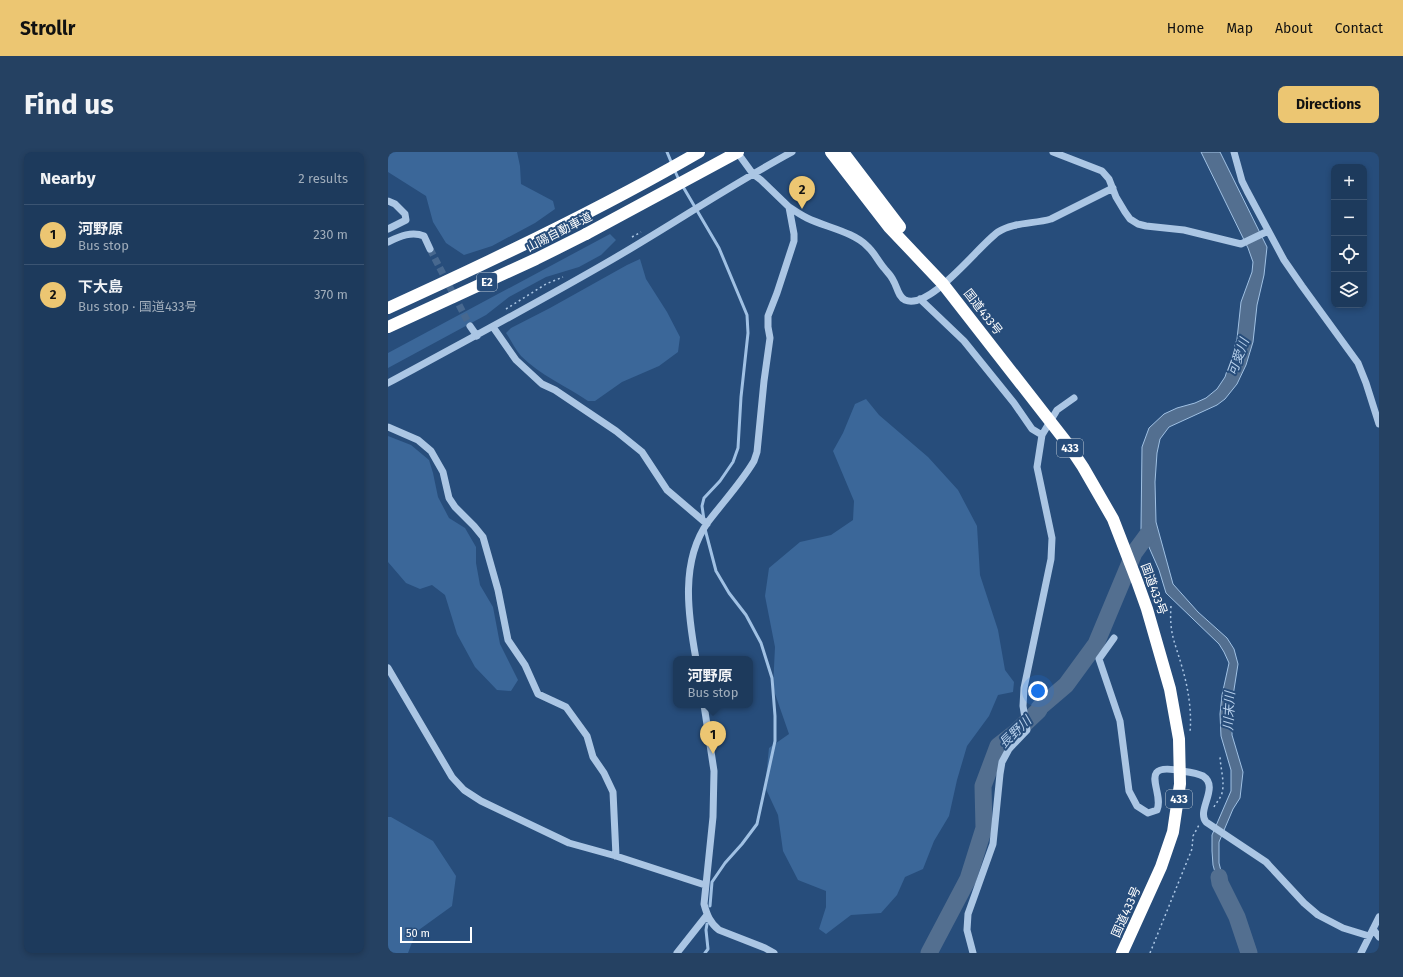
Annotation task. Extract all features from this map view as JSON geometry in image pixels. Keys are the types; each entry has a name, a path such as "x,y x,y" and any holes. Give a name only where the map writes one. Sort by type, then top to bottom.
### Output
{"highway":[{"name":"山陽自動車道","path":"388,308 473,270 554,230 699,152"},
{"name":"山陽自動車道","path":"388,327 484,284 586,234 738,152"},
{"name":"国道433号","path":"831,152 890,227 941,282"},
{"name":"国道433号","path":"843,152 941,282 1066,443 1113,519 1141,592 1156,637 1170,689 1179,739 1180,784 1177,816 1168,850 1122,953"},
{"path":"388,335 484,284"}],"street":[{"path":"738,152 753,174 789,207 806,218 852,236 867,245 894,280 901,297 905,300 912,301 931,294 941,282 968,262 989,239 998,232 1013,226 1051,219 1112,188"},
{"path":"388,383 477,336 614,258 792,152"},
{"path":"1053,152 1102,171 1106,174 1125,212 1130,219 1138,224 1184,230 1240,244 1265,233"},
{"path":"1234,152 1242,181 1265,233 1358,363 1379,424"},
{"path":"388,201 395,204 405,214 406,220 388,229"},
{"path":"695,656 688,604 689,580 693,556 698,541 707,524 751,467 757,452 770,338 768,316 794,241 789,207"},
{"path":"388,242 399,237 416,233 424,236 430,249"},
{"path":"920,299 964,341 1014,403 1032,429 1042,436"},
{"path":"470,326 477,336"},
{"path":"493,327 521,365 542,384 554,390 616,431 642,452 667,490 707,524"},
{"path":"973,953 967,930 968,914 993,844 1002,762 1009,749 1028,730 1023,706 1024,688 1051,559 1052,538 1037,467 1042,436 1057,410 1074,398"},
{"path":"388,427 418,440 431,451 443,472 449,498 455,507 474,526 482,537 498,590 508,640 526,665 538,694 566,707 587,736 594,757 613,792 616,856"},
{"path":"1114,638 1098,659 1120,721 1125,751 1127,780 1137,806 1141,810 1148,813 1156,810 1158,806 1154,780 1156,775 1166,768 1198,774 1204,777 1208,780 1209,792 1204,812 1204,819 1210,825 1266,862 1304,903 1318,915 1343,928 1371,932 1379,937"},
{"path":"388,668 452,777 464,790 481,801 569,843 616,856 705,885"},
{"path":"704,708 714,771 713,817 704,904 707,915 713,925 719,930 774,953"},
{"path":"677,953 707,915"},
{"path":"1361,953 1379,917"}],"path":[{"path":"1171,606 1171,632 1182,667 1191,719 1189,737"},
{"path":"1150,953 1192,849 1194,836 1204,819"}],"shaded area":[{"path":"388,152 517,152 520,166 521,184 553,201 555,209 535,223 492,246 464,255 446,243 433,222 426,196 388,172"},
{"path":"610,234 616,240 601,255 579,267 546,277 509,297 486,315 388,368 388,353"},
{"path":"640,259 646,279 667,312 680,337 678,352 659,366 622,382 595,401 588,401 545,375 521,356 506,333 511,328"},
{"path":"866,399 879,415 928,457 958,490 977,526 980,575 998,630 1005,670 1014,682 1013,692 998,695 989,716 967,746 957,780 949,816 934,841 923,869 905,877 897,895 881,913 851,915 826,934 819,929 826,907 826,891 798,880 783,851 778,815 765,787 769,748 789,734 773,688 775,647 765,596 769,568 800,542 831,535 853,520 854,501 833,451 843,433 855,404"},
{"path":"388,436 411,445 429,460 438,497 449,518 465,528 476,547 476,563 480,585 493,607 500,644 518,680 511,691 497,690 475,667 457,634 445,595 432,585 420,589 406,583 388,562"},
{"path":"388,817 391,817 433,841 456,876 452,906 416,932 408,953 388,953"}],"water":[{"name":"可愛川","path":"1201,152 1220,152 1267,247 1264,275 1257,305 1253,342 1246,365 1237,384 1225,399 1217,405 1169,427 1160,439 1157,453 1155,482 1156,522 1173,584 1198,612 1227,638 1234,649 1238,664 1233,696 1232,735 1243,772 1240,798 1233,809 1219,842 1219,863 1228,899 1218,883 1213,865 1212,835 1231,791 1231,770 1221,736 1220,714 1222,695 1229,663 1219,644 1166,593 1159,570 1141,529 1142,447 1149,428 1164,414 1206,398 1217,389 1225,377 1237,339 1241,302 1252,272 1253,262 1248,248"}],"waterway":[{"path":"667,152 672,164"},
{"path":"674,169 679,180"},
{"path":"682,185 719,248 747,315 748,333 741,397 738,448 733,462 720,481 704,498 702,506 704,520"},
{"path":"705,529 716,571 729,593 746,615 761,643 772,678 775,716 775,741 757,824 725,863 712,882 710,906"},
{"name":"長野川","path":"929,953 968,879 984,828 983,786 998,746 1016,732 1039,710 1039,708 1066,685 1096,644 1134,553 1148,534"},
{"name":"川末川","path":"1219,877 1220,883 1237,917 1249,953"},
{"path":"705,953 708,949 706,930 707,924"}],"tunnel":[{"path":"430,249 470,326"}],"place":[{"name":"下大島","path":"802,209"},
{"name":"河野原","path":"713,754"}]}
